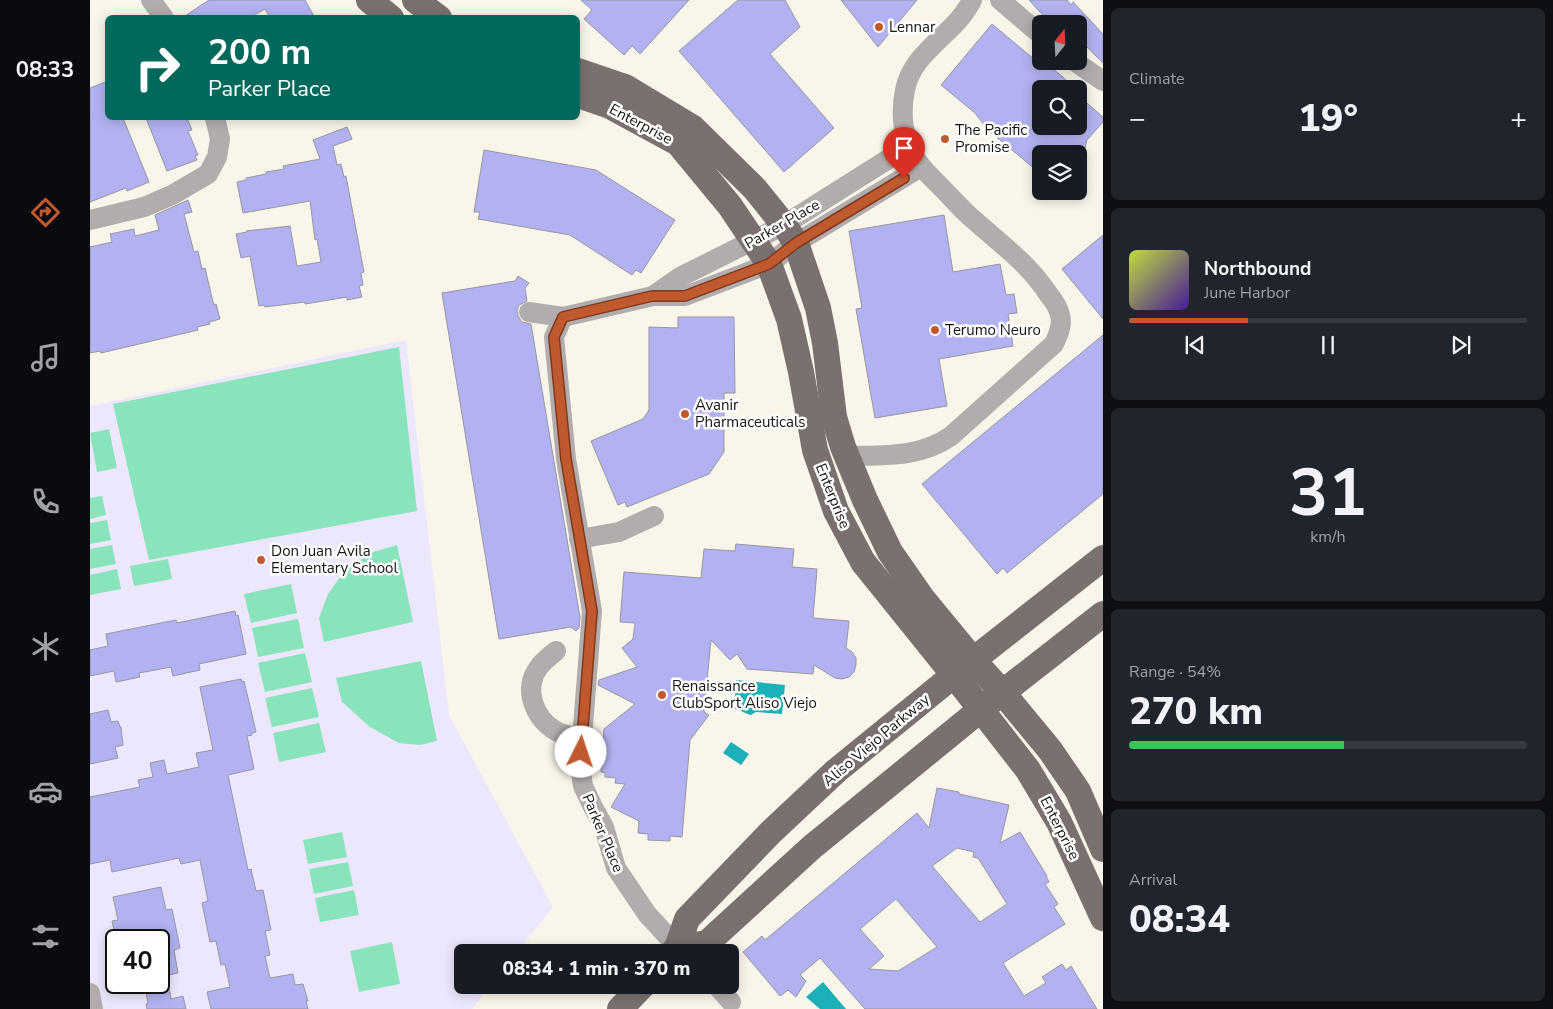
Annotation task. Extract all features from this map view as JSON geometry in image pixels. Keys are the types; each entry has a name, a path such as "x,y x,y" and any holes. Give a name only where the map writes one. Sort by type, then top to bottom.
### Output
{"main road":[{"path":"369,0 387,15"},
{"path":"415,0 435,15"},
{"name":"Enterprise","path":"580,72 625,87 693,128 754,189 790,234 818,308 825,343 834,417 865,500 890,552 922,598 963,667 980,710 1028,770 1060,822 1103,918"},
{"name":"Enterprise","path":"580,96 610,106 678,143 730,206 769,264 789,319 815,450 836,510 863,562 963,667 1002,692 1050,750 1078,791 1103,849"},
{"name":"Aliso Viejo Parkway","path":"680,944 687,919 771,832 836,771 963,667 1103,558"},
{"path":"703,944 707,943 812,847 1002,692 1103,614"},
{"path":"620,1009 634,994"}],"street":[{"path":"847,456 908,454 939,444 1054,344 1059,332 1060,316 1056,305 1039,279 1011,251 973,220 921,167 909,146 902,118 905,88 916,64 967,11 972,0"},
{"path":"1000,0 1032,28"},
{"path":"1087,70 1103,81"},
{"path":"90,220 144,207 172,196 208,174 217,157 220,139 215,120"},
{"name":"Parker Place","path":"672,944 647,914 616,868 604,827 583,786 580,766 592,611 566,459 554,337 563,317 652,296 685,296 769,264 790,234 909,146"},
{"name":"Parker Place","path":"652,296 680,277 754,241 790,234 921,167"},
{"path":"529,312 563,317"},
{"path":"580,539 619,532 654,516"},
{"path":"556,651 537,669 531,689 533,702 538,715 550,727 565,735 582,738"},
{"path":"90,993 93,1009"},
{"path":"724,994 731,1002"}],"shaded area":[{"name":"Don Juan Avila Elementary School","path":"406,340 449,715 553,907 523,944 454,944 454,994 484,994 472,1009 90,1009 90,406"}],"green space":[{"path":"399,347 417,511 149,560 113,404"},
{"path":"109,429 117,468 97,472 90,433"},
{"path":"102,496 106,515 90,519 90,498"},
{"path":"107,520 111,540 90,544 90,523"},
{"path":"112,545 116,564 90,569 90,549"},
{"path":"397,545 413,622 324,642 319,618 328,594 346,569 373,552"},
{"path":"168,559 172,579 134,586 130,566"},
{"path":"117,569 121,589 90,595 90,575"},
{"path":"291,584 297,613 251,623 244,594"},
{"path":"298,619 304,648 258,657 252,628"},
{"path":"305,653 312,682 265,692 258,663"},
{"path":"421,661 437,741 420,745 399,743 370,727 342,702 336,678"},
{"path":"312,688 319,717 272,727 265,698"},
{"path":"319,723 326,752 279,762 273,733"},
{"path":"342,832 347,857 308,864 303,840"},
{"path":"348,862 353,886 314,894 309,869"},
{"path":"354,890 359,915 320,922 315,898"},
{"path":"392,942 400,984 359,992 350,951"}],"water":[{"path":"736,680 785,685 782,714 756,712 751,715 734,709"},
{"path":"731,742 749,754 741,765 723,753"},
{"path":"823,982 846,1009 820,1009 806,997"}],"building":[{"path":"209,0 305,0 313,15 268,15 265,9 254,15 186,15"},
{"path":"581,0 689,0 640,54 632,46 624,55 584,19 592,10"},
{"path":"738,0 785,0 800,27 770,54 834,128 784,172 679,51"},
{"name":"Lennar","path":"841,0 917,0 878,47"},
{"path":"1029,0 1067,0 1071,5 1073,2 1085,15 1043,15"},
{"path":"1088,18 1103,34 1103,63 1088,48"},
{"path":"992,24 1032,57 1032,70 1054,70 1066,80 1032,80 1032,135 1087,135 1087,103 1103,117 1103,122 1087,140 1086,145 1032,145 1032,167 988,130 975,113 941,85"},
{"path":"105,82 105,120 124,120 149,182 127,191 126,188 90,202 90,88"},
{"path":"147,120 188,120 192,130 188,131 198,155 195,156 197,160 167,171"},
{"path":"347,127 352,139 333,146 337,165 341,164 344,177 346,176 364,272 361,273 363,285 359,286 362,297 347,300 347,297 305,304 305,302 265,307 264,305 259,306 250,256 241,258 236,234 246,231 290,226 297,266 321,262 317,239 315,240 310,201 243,213 237,182 266,174 266,172 284,169 283,166 320,159 313,140"},
{"path":"484,150 596,170 675,220 641,273 636,270 632,275 570,235 478,219 480,212 474,212"},
{"path":"188,200 192,212 184,214 194,252 198,251 202,269 205,268 214,305 216,304 220,319 197,327 198,330 101,353 100,351 90,353 90,247 112,242 110,234 134,229 135,236 159,230 155,215"},
{"name":"Terumo Neuro","path":"944,215 953,272 1000,264 1006,295 1014,294 1017,313 1008,314 1013,346 939,359 947,406 875,418 856,309 862,308 849,231"},
{"path":"1103,235 1103,319 1062,269"},
{"path":"518,276 529,283 525,288 527,301 519,305 517,310 522,322 531,324 580,617 579,628 576,631 571,627 499,639 442,293 515,281"},
{"name":"Avanir Pharmaceuticals","path":"678,317 734,317 735,393 724,393 724,452 709,474 627,507 625,502 618,505 591,441 643,419 649,410 649,327 678,328"},
{"path":"1103,335 1103,494 1007,573 1003,568 997,574 922,484"},
{"name":"Renaissance ClubSport Aliso Viejo","path":"736,544 794,549 792,567 817,569 813,618 849,621 846,648 856,658 854,672 849,677 842,679 835,678 814,665 813,674 747,669 737,654 730,660 711,640 704,712 709,715 690,740 682,837 670,836 670,841 648,840 648,834 638,833 639,821 611,807 625,784 615,783 616,778 605,777 605,773 601,772 604,729 635,704 598,685 599,680 637,667 622,648 633,639 635,623 620,622 624,572 701,578 704,549 735,551"},
{"path":"235,611 236,616 238,615 246,654 199,664 200,670 173,676 171,667 139,673 140,677 116,682 114,671 90,676 90,650 108,646 106,634 176,620 177,623"},
{"path":"241,679 242,682 244,681 256,732 247,736 254,769 228,775 248,870 251,869 256,891 263,890 271,930 265,931 270,955 265,956 270,978 293,974 295,985 303,984 308,1001 306,1001 308,1009 211,1009 207,992 230,987 225,964 221,965 216,941 210,942 202,903 208,901 200,860 181,864 179,858 112,872 110,860 90,864 90,797 140,787 138,780 153,777 150,763 164,760 167,774 199,767 196,753 213,750 200,687"},
{"path":"108,710 111,722 118,721 121,727 123,745 115,747 118,758 90,764 90,714"},
{"path":"937,788 1009,805 1000,843 1020,832 1047,876 1049,882 1045,884 1058,904 1054,907 1065,924 1003,963 1024,996 1046,983 1042,977 1062,964 1066,970 1071,966 1097,1009 865,1009 820,958 800,975 806,981 796,997 788,990 780,996 743,952 762,936 765,940 917,813 929,828","holes":["957,848 974,852 973,857 978,858 1007,904 980,922 932,866","896,899 937,947 898,971 869,969 884,956 860,929"]},
{"path":"161,887 166,910 172,909 180,948 174,950 178,973 170,975 170,929 114,929 112,921 118,920 113,897"},
{"path":"170,993 171,999 183,996 186,1009 147,1009 146,1004 148,1003 146,994"}],"place":[{"name":"Lennar","path":"879,27"},
{"name":"The Pacific Promise","path":"945,139"},
{"name":"Terumo Neuro","path":"935,330"},
{"name":"Avanir Pharmaceuticals","path":"685,414"},
{"name":"Don Juan Avila Elementary School","path":"261,560"},
{"name":"Renaissance ClubSport Aliso Viejo","path":"662,695"}],"route":[{"path":"581,752 592,611 566,459 554,337 563,317 652,296 685,296 769,264 796,243 904,178"}]}
